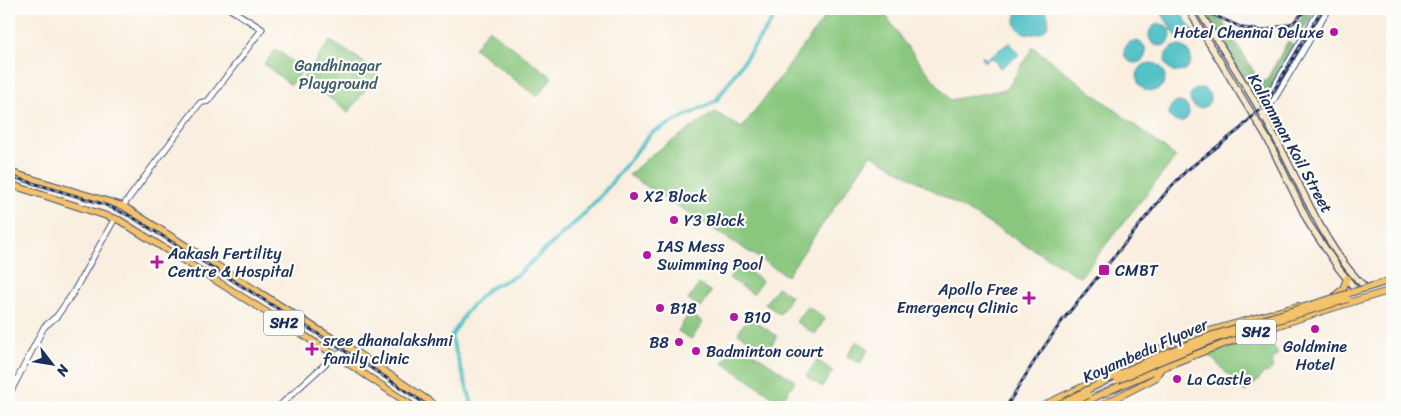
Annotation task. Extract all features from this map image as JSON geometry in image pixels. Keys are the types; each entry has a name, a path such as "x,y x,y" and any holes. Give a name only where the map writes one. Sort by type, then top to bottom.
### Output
{"main road":[{"name":"Kaliamman Koil Street","path":"1188,9 1268,140 1310,224 1356,290"},
{"name":"Kaliamman Koil Street","path":"1198,9 1275,136 1327,237 1351,274 1365,287"},
{"name":"SH2","path":"9,172 123,206 351,349 438,407"},
{"name":"SH2","path":"9,184 115,218 335,355 414,407"},
{"path":"211,277 218,266"},
{"path":"1336,295 1343,288 1347,278"},
{"name":"SH2","path":"1040,407 1140,357 1185,338 1392,279"},
{"name":"Koyambedu Flyover","path":"1054,407 1140,365 1213,334 1392,279"},
{"name":"Koyambedu Flyover","path":"1064,407 1153,364 1217,338 1392,285"},
{"name":"SH2","path":"1075,407 1162,366 1242,337 1392,290"},
{"path":"1238,323 1242,337"},
{"path":"1140,357 1148,373"},
{"path":"1098,407 1155,378 1162,366"},
{"path":"1083,386 1090,400"}],"street":[{"path":"123,206 200,103 208,101 262,29 230,9"},
{"path":"1260,110 1320,9"},
{"path":"1263,118 1328,9"},
{"path":"9,395 44,327 57,316 73,293 115,218"},
{"path":"278,407 335,355 351,349"}],"green space":[{"path":"831,9 882,9 902,40 950,100 1007,89 1033,47 1176,157 1080,277 871,154 787,276 629,175 651,155 715,112 742,128"},
{"path":"1196,9 1215,9 1260,81 1266,81 1288,41 1295,45 1264,101 1258,98"},
{"path":"1306,9 1316,9 1297,41 1291,37"},
{"path":"488,29 552,77 537,97 474,48"},
{"name":"Gandhinagar Playground","path":"330,41 379,71 348,113 330,98 302,80"},
{"path":"276,49 303,70 291,85 264,64"},
{"path":"739,264 762,281 753,294 729,278"},
{"path":"699,284 711,292 701,307 688,300"},
{"path":"777,287 791,296 780,314 765,304"},
{"path":"807,306 825,319 815,334 796,322"},
{"path":"689,313 703,323 691,339 678,331"},
{"path":"748,317 777,336 767,353 738,333"},
{"path":"1266,335 1278,353 1271,363 1273,368 1267,373 1264,372 1258,381 1245,392 1209,355"},
{"path":"857,341 869,349 860,363 847,356"},
{"path":"737,342 795,381 781,402 723,363"},
{"path":"817,360 833,371 822,387 806,376"}],"water":[{"path":"1019,9 1045,9 1049,20 1046,28 1040,33 1023,32 1017,27 1015,20"},
{"path":"1170,9 1178,9 1194,33 1180,42 1162,14"},
{"path":"1160,24 1168,27 1171,35 1168,43 1160,46 1152,43 1149,35 1152,27"},
{"path":"1135,41 1143,44 1146,52 1143,60 1135,63 1127,60 1124,52 1127,44"},
{"path":"1010,42 1019,55 1000,68 992,57 984,62 982,57 986,59"},
{"path":"1178,46 1187,50 1191,59 1187,68 1178,72 1169,68 1165,59 1169,50"},
{"path":"1151,63 1161,67 1165,77 1161,87 1151,91 1141,87 1137,77 1141,67"},
{"path":"1200,88 1207,91 1210,98 1207,105 1200,108 1193,105 1190,98 1193,91"},
{"path":"1179,102 1186,105 1189,112 1186,119 1179,122 1172,119 1169,112 1172,105"}],"waterway":[{"path":"473,407 451,337 466,312 488,289 517,275 578,220 601,196 651,133 716,101 780,9"}],"railway":[{"path":"1200,9 1243,28 1263,31 1293,23 1307,9"},
{"path":"1006,407 1062,321 1168,190 1186,171 1240,129 1260,109 1274,90 1322,9"},
{"path":"9,176 103,204 132,217 353,356 430,407"}],"place":[{"name":"Hotel Chennai Deluxe","path":"1334,32"},
{"name":"X2 Block","path":"634,196"},
{"name":"Y3 Block","path":"674,220"},
{"name":"IAS Mess Swimming Pool","path":"647,255"},
{"name":"Aakash Fertility Centre & Hospital","path":"157,262"},
{"name":"CMBT","path":"1104,270"},
{"name":"Apollo Free Emergency Clinic","path":"1029,298"},
{"name":"B18","path":"660,308"},
{"name":"B10","path":"734,317"},
{"name":"Goldmine Hotel","path":"1315,329"},
{"name":"B8","path":"679,342"},
{"name":"sree dhanalakshmi family clinic","path":"312,349"},
{"name":"Badminton court","path":"696,351"},
{"name":"La Castle","path":"1177,379"}]}
